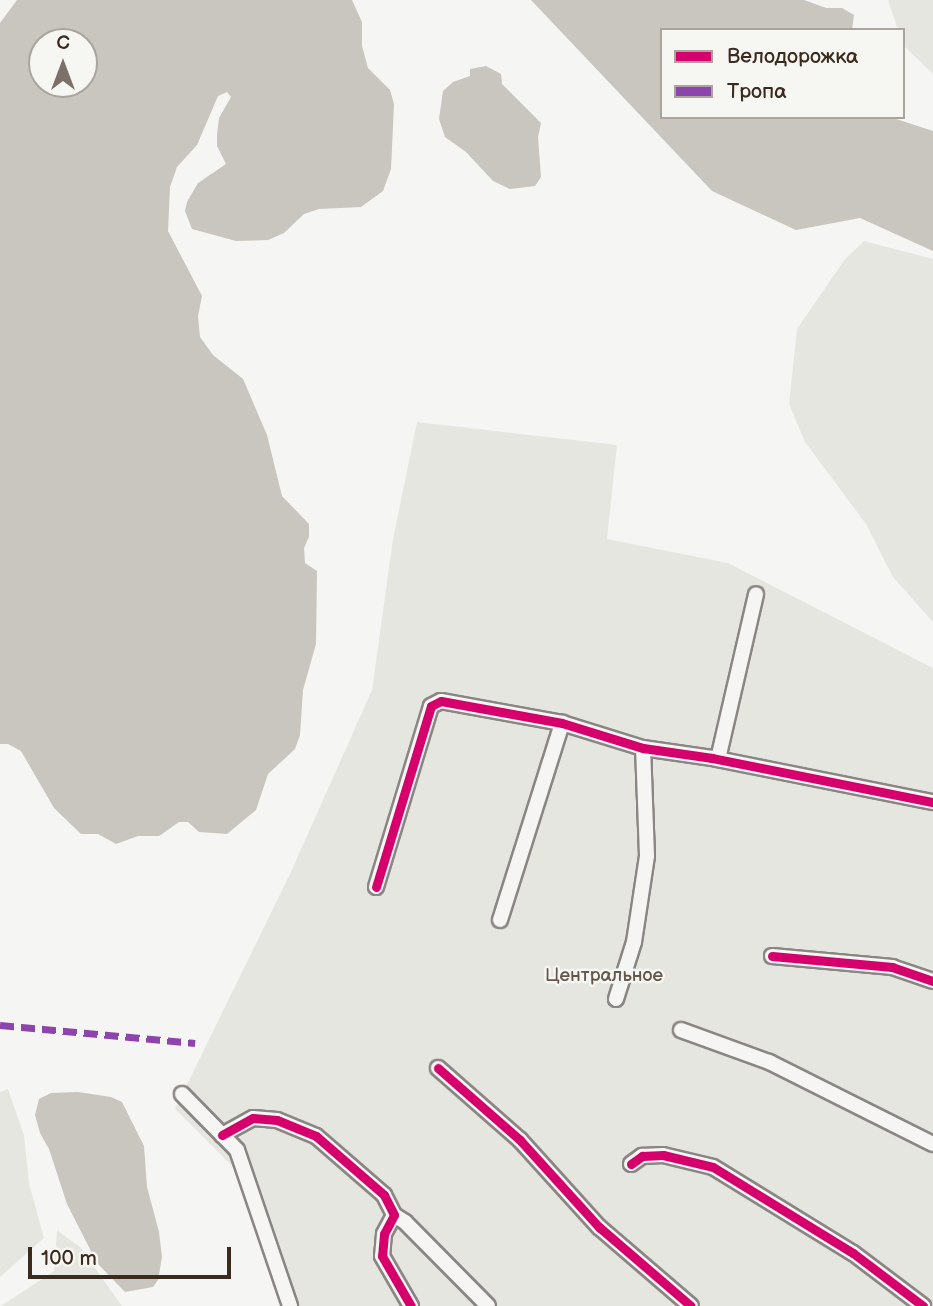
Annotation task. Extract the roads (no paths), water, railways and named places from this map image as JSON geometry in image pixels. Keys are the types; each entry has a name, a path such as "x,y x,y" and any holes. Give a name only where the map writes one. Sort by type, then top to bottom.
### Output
{"street":[{"path":"718,759 755,594"},
{"path":"376,887 431,706 442,701 562,723 643,748 718,759 933,802"},
{"path":"500,920 562,723"},
{"path":"616,999 634,942 647,856 643,748"},
{"path":"772,956 892,967 933,981"},
{"path":"681,1030 769,1062 933,1144"},
{"path":"439,1068 520,1140 599,1227 691,1306"},
{"path":"182,1094 237,1150 290,1306"},
{"path":"222,1135 253,1118 277,1120 316,1136 384,1195 394,1215 405,1222 488,1306"},
{"path":"631,1164 642,1156 663,1154 713,1167 853,1253 923,1306"},
{"path":"394,1215 384,1234 382,1256 411,1306"}],"park label":[{"name":"Центральное","path":"604,976"}]}
